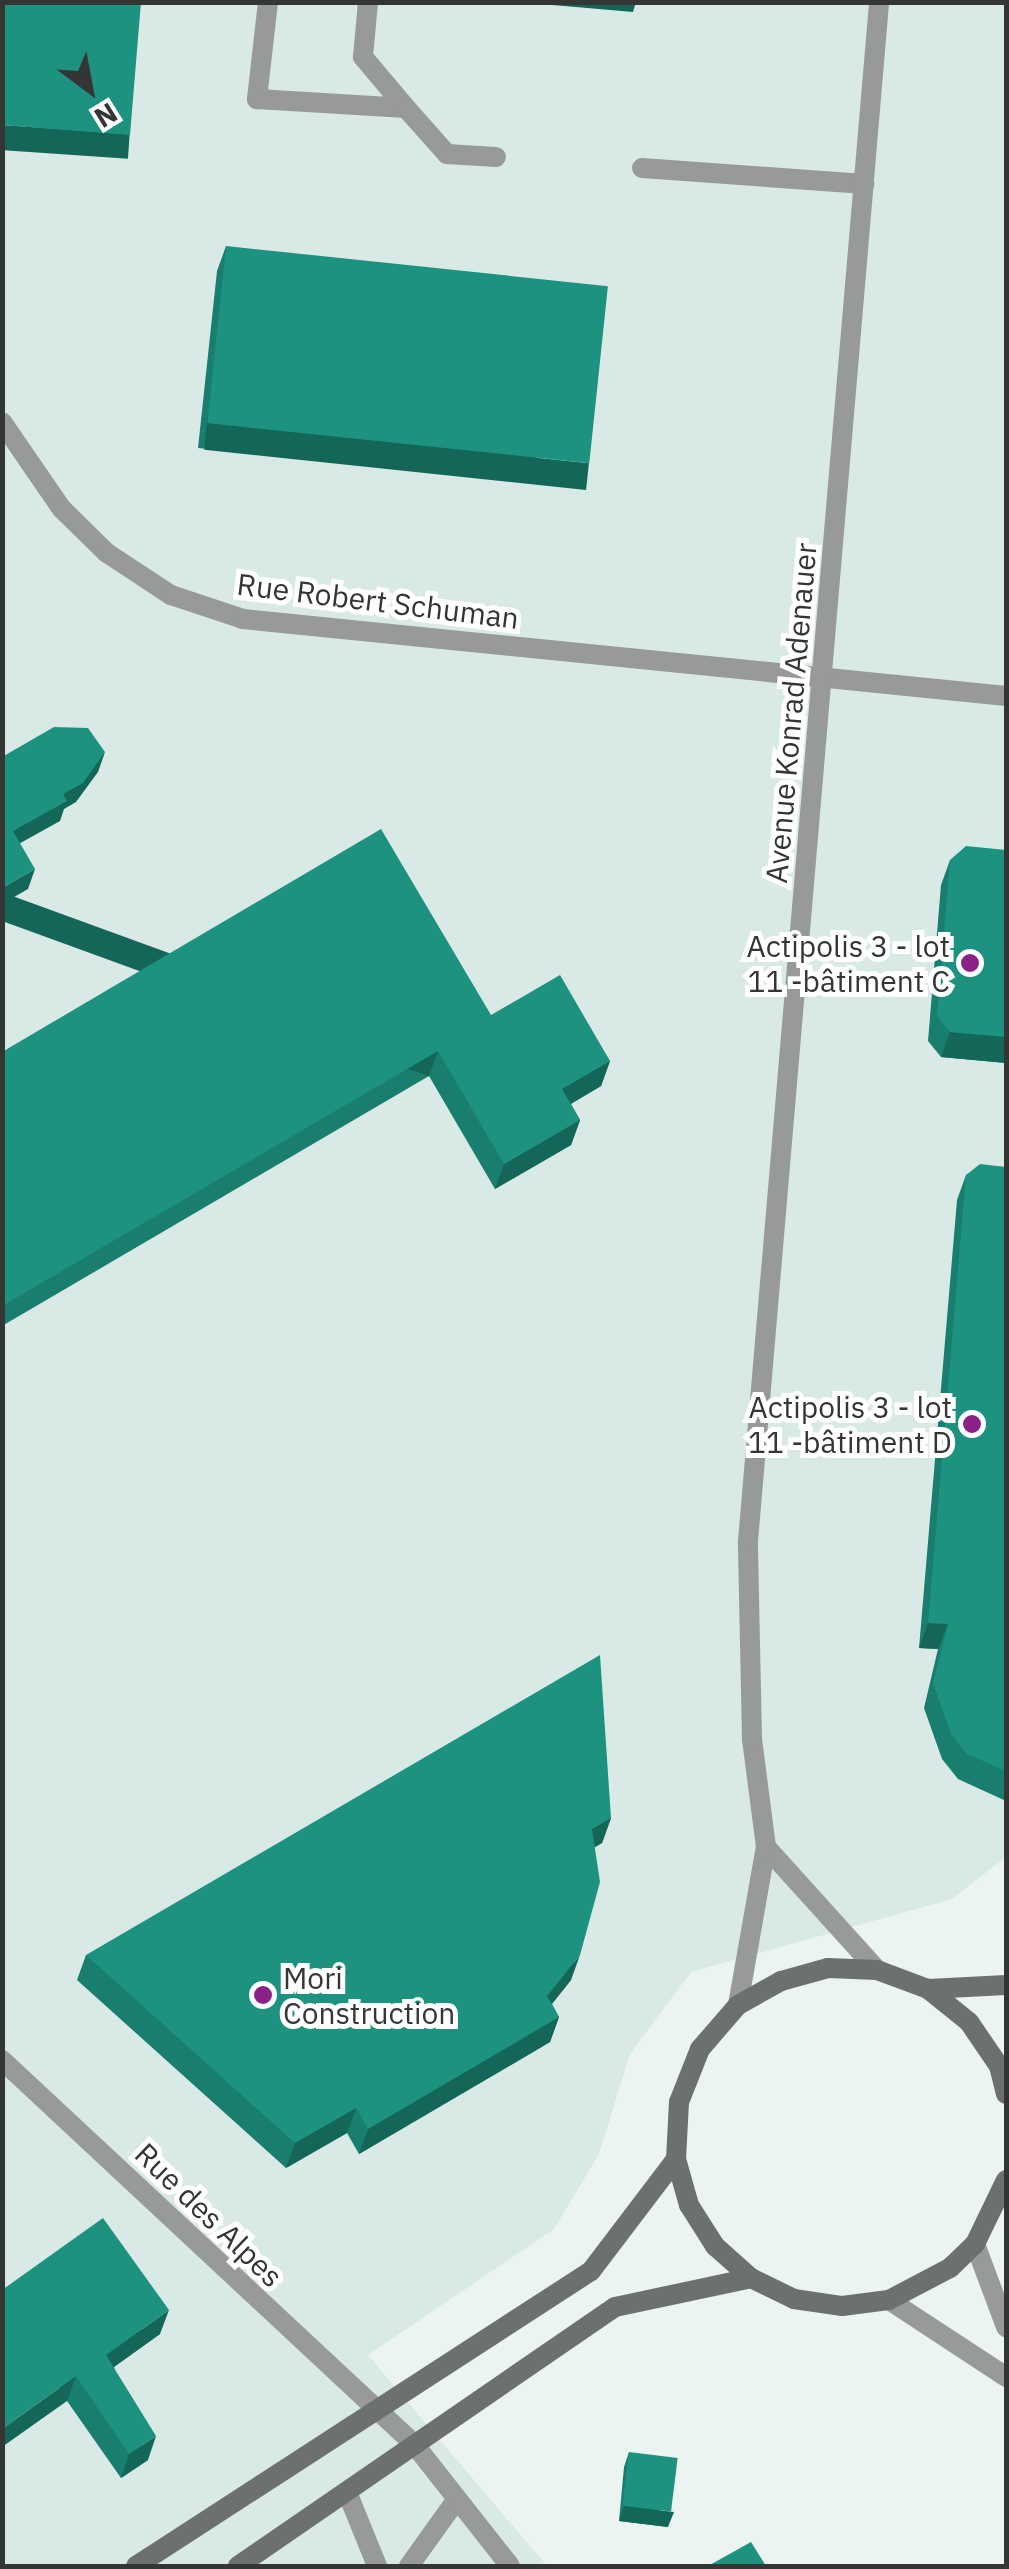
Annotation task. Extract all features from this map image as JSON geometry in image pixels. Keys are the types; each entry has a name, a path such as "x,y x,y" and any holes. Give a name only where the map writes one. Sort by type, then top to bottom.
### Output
{"main road":[{"path":"1006,2094 998,2066 969,2022 928,1989 878,1970 828,1968 780,1980 738,2005 700,2048 679,2102 676,2159 689,2205 706,2232 751,2278 794,2299 826,2304 889,2300 921,2288 976,2244 1006,2180"},
{"path":"928,1989 1006,1984"},
{"path":"136,2566 591,2271 676,2159"},
{"path":"238,2566 615,2308 751,2278"}],"street":[{"path":"268,2 257,99 406,108"},
{"path":"368,2 363,57 447,154 496,157"},
{"name":"Avenue Konrad Adenauer","path":"738,2005 766,1847 752,1739 748,1541 879,2"},
{"path":"642,168 864,184"},
{"name":"Rue Robert Schuman","path":"2,422 60,508 107,553 171,595 243,619 1006,696"},
{"path":"766,1847 878,1970"},
{"name":"Rue des Alpes","path":"2,2060 374,2413 414,2444 510,2566"},
{"path":"976,2244 1006,2327"},
{"path":"889,2300 1006,2376"},
{"path":"347,2492 376,2566"},
{"path":"408,2566 457,2499"}],"shaded area":[{"path":"3,3 1006,3 1006,1857 952,1899 691,1972 630,2054 599,2154 554,2229 368,2355 547,2566 3,2566"}],"building":[{"path":"2,2 141,2 130,135 2,125"},
{"path":"226,246 608,286 589,463 207,423"},
{"path":"54,727 88,728 105,752 83,783 63,794 67,801 13,831 35,869 2,888 2,757"},
{"path":"381,829 491,1015 560,975 610,1061 562,1089 580,1120 504,1164 438,1051 2,1306 2,1052"},
{"name":"Actipolis 3 - lot 11 -bâtiment C","path":"966,846 1006,850 1006,1037 950,1032 937,1016 950,860"},
{"name":"Actipolis 3 - lot 11 -bâtiment D","path":"980,1164 1006,1167 1006,1771 967,1754 951,1734 933,1683 948,1624 928,1623 966,1175"},
{"path":"600,1655 611,1818 592,1829 600,1882 580,1955 547,1996 559,2017 368,2129 356,2108 295,2143 86,1955"},
{"path":"103,2218 169,2310 106,2355 156,2436 129,2454 76,2376 2,2429 2,2290"},
{"path":"629,2452 678,2458 671,2512 622,2506"},
{"path":"751,2542 766,2566 708,2566"}],"place":[{"name":"Actipolis 3 - lot 11 -bâtiment C","path":"970,963"},
{"name":"Actipolis 3 - lot 11 -bâtiment D","path":"972,1424"},
{"name":"Mori Construction","path":"263,1995"}]}
